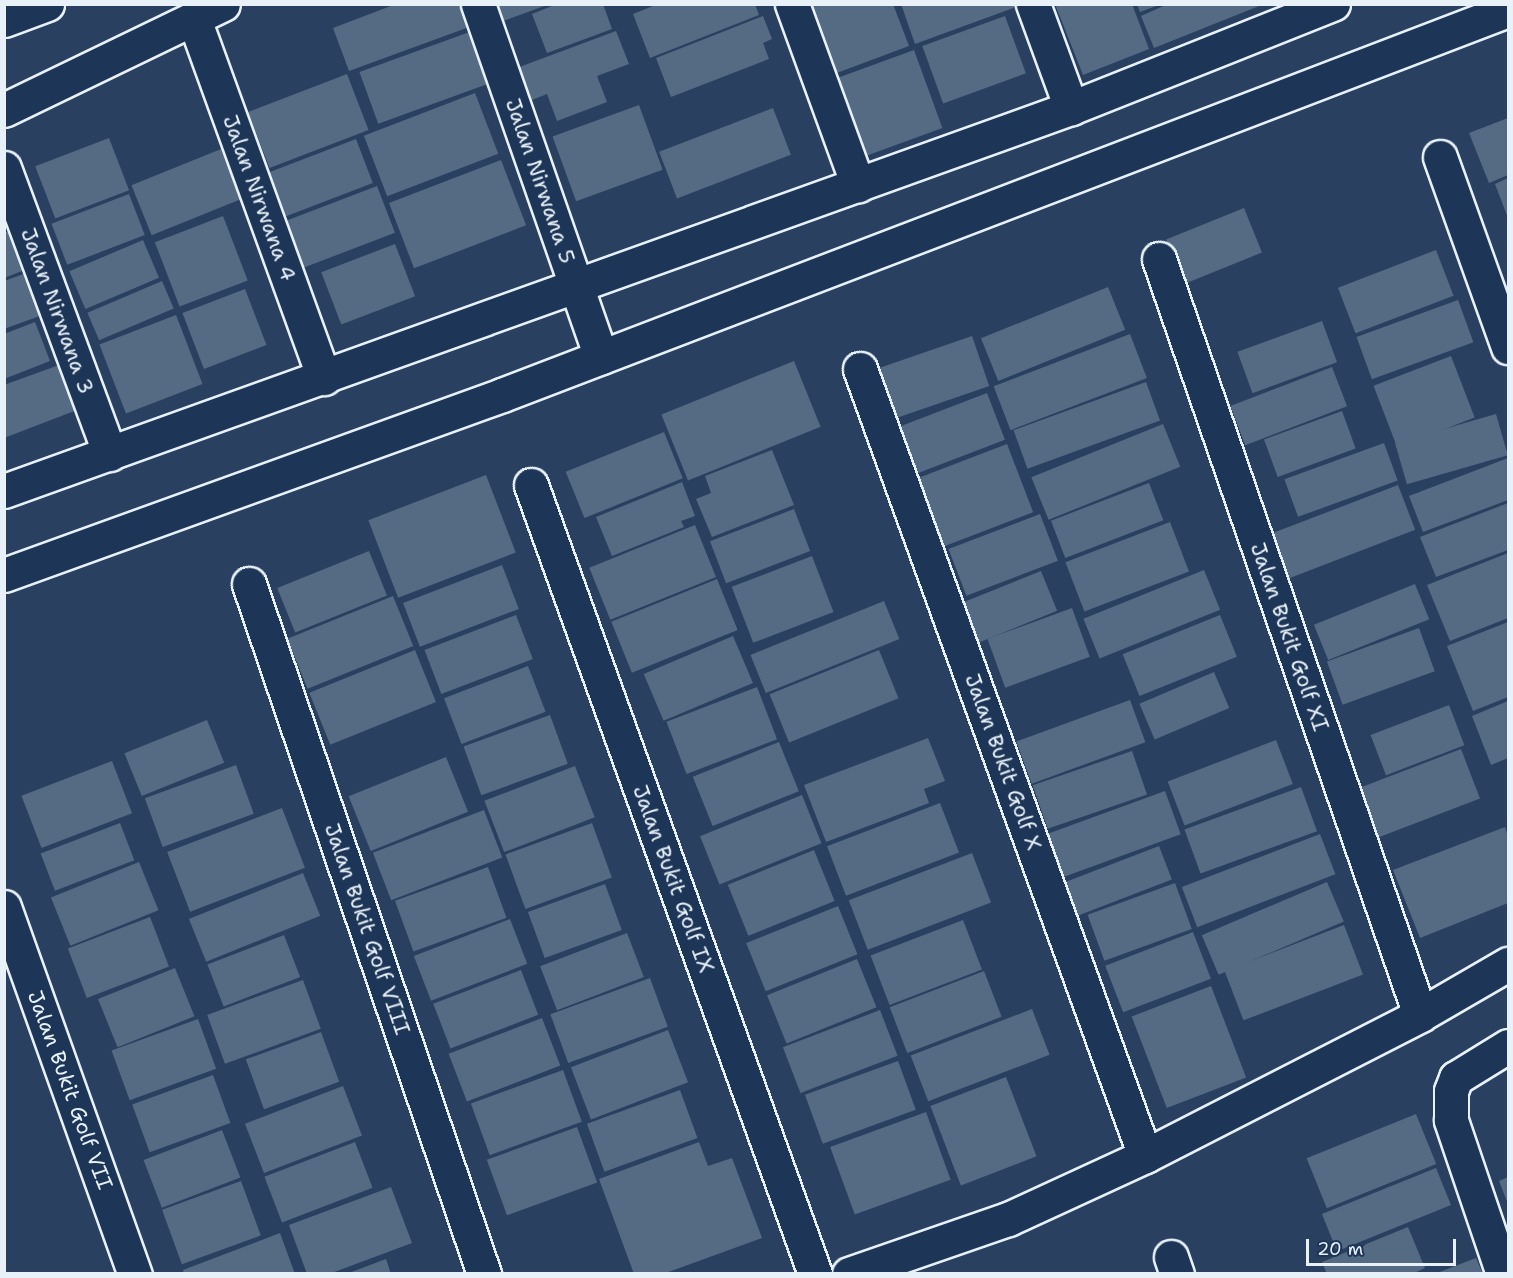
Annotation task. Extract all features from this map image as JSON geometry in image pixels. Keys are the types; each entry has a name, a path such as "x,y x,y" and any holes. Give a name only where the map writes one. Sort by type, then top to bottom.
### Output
{"street":[{"path":"4,20 47,4"},
{"path":"4,110 223,4"},
{"name":"Jalan Nirwana 5","path":"478,4 601,357"},
{"path":"792,4 858,185"},
{"path":"1033,4 1071,108"},
{"path":"4,491 577,288 1071,108 1275,15 1333,4"},
{"path":"4,575 601,357 1509,10"},
{"name":"Jalan Nirwana 4","path":"194,19 324,378"},
{"path":"1440,157 1509,346"},
{"name":"Jalan Nirwana 3","path":"4,168 110,454"},
{"name":"Jalan Bukit Golf XI","path":"1159,259 1420,1015"},
{"name":"Jalan Bukit Golf X","path":"860,369 1145,1156"},
{"name":"Jalan Bukit Golf IX","path":"531,485 815,1274"},
{"name":"Jalan Bukit Golf VIII","path":"249,584 484,1274"},
{"name":"Jalan Bukit Golf VII","path":"4,908 135,1274"},
{"path":"849,1274 1008,1219 1145,1156 1420,1015 1509,964"},
{"path":"1503,1274 1450,1120 1451,1090 1456,1078 1509,1046"}],"building":[{"path":"396,4 464,4 472,26 349,71 333,28"},
{"path":"490,4 547,4 547,5 498,23"},
{"path":"557,4 603,4 612,29 547,53 532,14"},
{"path":"658,4 755,4 759,15 650,58 633,14"},
{"path":"812,4 893,4 909,46 826,77 801,9"},
{"path":"901,4 1015,4 1016,7 915,44"},
{"path":"1055,4 1132,4 1149,49 1083,75"},
{"path":"1137,4 1159,4 1159,5 1140,12"},
{"path":"1168,4 1258,4 1259,6 1154,48 1141,16"},
{"path":"763,16 772,39 763,43 769,59 671,97 656,58"},
{"path":"1005,16 1026,73 943,103 922,46"},
{"path":"475,30 494,82 378,124 359,72"},
{"path":"616,31 629,64 597,76 607,102 557,121 547,94 527,102 514,69"},
{"path":"914,50 942,128 854,160 826,82"},
{"path":"347,74 369,130 270,168 248,112"},
{"path":"475,93 498,154 387,196 364,136"},
{"path":"639,105 663,170 576,201 553,136"},
{"path":"773,108 791,155 677,198 659,152"},
{"path":"1508,118 1508,175 1489,183 1469,133"},
{"path":"109,138 129,190 55,219 35,166"},
{"path":"356,139 373,183 284,217 267,173"},
{"path":"226,147 246,197 152,235 131,185"},
{"path":"501,160 526,225 414,268 389,203"},
{"path":"1508,178 1508,218 1495,184"},
{"path":"377,186 395,233 303,268 286,221"},
{"path":"129,194 145,235 67,265 52,224"},
{"path":"1244,208 1262,253 1184,284 1166,239"},
{"path":"223,216 248,280 180,307 155,242"},
{"path":"12,230 27,269 4,278 4,233"},
{"path":"143,240 159,278 85,309 69,271"},
{"path":"395,244 415,296 341,325 321,272"},
{"path":"1436,250 1454,296 1356,333 1338,288"},
{"path":"32,271 48,313 4,329 4,281"},
{"path":"162,281 174,309 99,340 87,313"},
{"path":"1108,287 1125,330 998,381 981,338"},
{"path":"245,289 267,345 204,369 182,313"},
{"path":"1458,300 1473,342 1372,379 1357,337"},
{"path":"176,315 203,384 126,413 99,344"},
{"path":"1322,321 1337,362 1252,393 1237,352"},
{"path":"35,322 50,361 4,379 4,334"},
{"path":"1130,334 1147,378 1011,430 994,386"},
{"path":"972,336 989,386 893,419 876,369"},
{"path":"1451,356 1475,418 1397,447 1374,386"},
{"path":"794,361 821,427 688,480 661,415"},
{"path":"59,365 77,410 4,438 4,385"},
{"path":"1332,367 1347,406 1245,445 1230,406"},
{"path":"1146,382 1160,421 1028,469 1014,430"},
{"path":"987,393 1005,440 912,475 895,428"},
{"path":"1342,411 1356,449 1278,477 1264,439"},
{"path":"1496,414 1508,455 1407,484 1395,443"},
{"path":"1163,424 1180,467 1049,520 1031,477"},
{"path":"664,432 683,478 584,518 566,472"},
{"path":"1384,443 1398,481 1298,517 1284,479"},
{"path":"1007,444 1033,512 940,548 914,480"},
{"path":"772,450 794,505 712,537 696,499 711,493 705,476"},
{"path":"1508,458 1508,500 1423,532 1409,496"},
{"path":"486,475 516,552 398,598 368,520"},
{"path":"682,482 695,516 681,521 684,527 612,556 596,517"},
{"path":"1149,483 1163,520 1065,558 1051,521"},
{"path":"1398,485 1415,530 1287,579 1270,534"},
{"path":"1508,503 1508,550 1436,577 1420,537"},
{"path":"794,509 810,551 726,583 710,541"},
{"path":"1040,514 1058,561 966,596 949,549"},
{"path":"1170,522 1189,571 1084,612 1065,562"},
{"path":"695,525 716,577 610,620 589,568"},
{"path":"369,551 387,596 295,633 277,588"},
{"path":"1508,553 1508,618 1450,641 1427,585"},
{"path":"812,556 834,612 753,643 732,587"},
{"path":"502,565 519,609 420,647 403,603"},
{"path":"1204,570 1220,610 1100,659 1083,619"},
{"path":"1041,571 1057,611 975,644 958,604"},
{"path":"717,579 738,630 632,673 611,622"},
{"path":"1415,584 1429,619 1328,660 1314,625"},
{"path":"393,596 413,646 308,689 287,639"},
{"path":"884,601 899,639 766,693 750,655"},
{"path":"1072,608 1090,657 1005,688 987,639"},
{"path":"516,615 533,659 441,694 425,650"},
{"path":"1220,615 1237,657 1140,696 1123,654"},
{"path":"1508,622 1508,697 1473,711 1447,646"},
{"path":"1419,628 1435,671 1343,705 1327,662"},
{"path":"733,636 753,683 664,721 644,674"},
{"path":"415,650 436,702 330,745 309,693"},
{"path":"879,650 898,698 789,742 770,694"},
{"path":"528,666 546,712 462,744 444,698"},
{"path":"1214,672 1229,708 1155,740 1139,704"},
{"path":"757,687 777,739 687,774 666,722"},
{"path":"1130,700 1145,742 1032,784 1016,741"},
{"path":"1508,701 1508,758 1491,765 1472,716"},
{"path":"1449,705 1464,745 1386,775 1371,735"},
{"path":"550,715 568,764 481,795 464,746"},
{"path":"207,720 224,763 142,796 124,753"},
{"path":"928,738 945,781 924,789 929,803 826,842 804,785"},
{"path":"1276,740 1293,784 1185,825 1168,782"},
{"path":"779,742 799,791 713,826 693,777"},
{"path":"1461,749 1480,798 1367,842 1348,792"},
{"path":"1132,751 1147,794 1048,829 1033,785"},
{"path":"446,757 468,812 371,851 349,796"},
{"path":"112,761 132,813 42,848 21,796"},
{"path":"236,765 254,814 163,847 145,798"},
{"path":"575,766 595,817 504,852 484,801"},
{"path":"1301,787 1317,831 1201,874 1184,829"},
{"path":"1165,791 1181,834 1064,877 1048,833"},
{"path":"802,795 821,843 719,884 700,836"},
{"path":"940,803 959,852 846,896 827,846"},
{"path":"282,808 305,868 190,912 167,852"},
{"path":"484,810 502,858 391,900 373,853"},
{"path":"120,823 134,860 55,891 41,853"},
{"path":"592,823 612,878 525,909 506,854"},
{"path":"1505,827 1508,837 1508,903 1420,938 1393,870"},
{"path":"1320,834 1335,874 1197,927 1182,887"},
{"path":"1159,846 1172,880 1078,916 1065,882"},
{"path":"814,850 835,901 748,936 728,885"},
{"path":"972,853 991,902 868,950 849,900"},
{"path":"139,862 158,910 70,946 51,898"},
{"path":"488,867 506,918 413,952 395,901"},
{"path":"303,873 320,916 206,962 189,919"},
{"path":"1327,882 1344,922 1219,975 1202,935"},
{"path":"1175,883 1192,929 1104,961 1088,915"},
{"path":"605,884 622,930 545,958 528,912"},
{"path":"838,906 857,954 766,991 746,943"},
{"path":"150,917 169,966 87,998 68,949"},
{"path":"510,919 527,964 431,1001 414,956"},
{"path":"963,920 982,969 890,1005 871,955"},
{"path":"1344,925 1363,974 1243,1020 1225,971"},
{"path":"1193,932 1211,979 1123,1012 1105,966"},
{"path":"627,933 644,977 557,1010 540,966"},
{"path":"284,935 300,977 224,1006 207,964"},
{"path":"857,959 876,1007 787,1044 767,995"},
{"path":"175,968 194,1016 118,1047 98,999"},
{"path":"521,970 538,1015 450,1048 433,1004"},
{"path":"984,971 1002,1017 907,1053 890,1007"},
{"path":"650,978 668,1027 568,1063 550,1014"},
{"path":"303,980 321,1029 225,1064 207,1015"},
{"path":"1211,986 1246,1077 1167,1108 1132,1016"},
{"path":"1032,1009 1050,1055 928,1101 911,1056"},
{"path":"880,1010 898,1056 800,1093 783,1047"},
{"path":"542,1018 560,1066 467,1101 449,1054"},
{"path":"198,1019 216,1069 130,1100 112,1050"},
{"path":"668,1030 688,1082 591,1120 571,1067"},
{"path":"321,1032 339,1082 264,1109 246,1059"},
{"path":"898,1061 916,1110 823,1144 805,1095"},
{"path":"563,1070 582,1122 490,1155 471,1104"},
{"path":"213,1075 230,1123 150,1152 132,1104"},
{"path":"1006,1077 1036,1156 961,1185 930,1106"},
{"path":"343,1086 362,1135 264,1173 245,1124"},
{"path":"680,1090 697,1138 604,1172 587,1124"},
{"path":"926,1112 951,1180 855,1215 830,1147"},
{"path":"1416,1114 1436,1164 1327,1208 1307,1158"},
{"path":"577,1127 597,1182 507,1215 487,1160"},
{"path":"222,1130 240,1178 162,1208 144,1160"},
{"path":"355,1142 373,1188 282,1223 264,1177"},
{"path":"699,1142 708,1166 732,1158 762,1238 663,1274 634,1274 599,1179"},
{"path":"1436,1168 1451,1205 1337,1251 1322,1214"},
{"path":"1508,1177 1508,1204 1499,1181"},
{"path":"241,1181 261,1236 182,1264 162,1210"},
{"path":"391,1187 412,1243 329,1274 307,1274 289,1225"},
{"path":"1408,1227 1425,1268 1412,1274 1327,1274 1322,1262"},
{"path":"280,1233 295,1274 184,1274 183,1270"},
{"path":"1476,1258 1483,1274 1437,1274 1437,1273"},
{"path":"386,1259 391,1274 349,1274 349,1273"}]}
